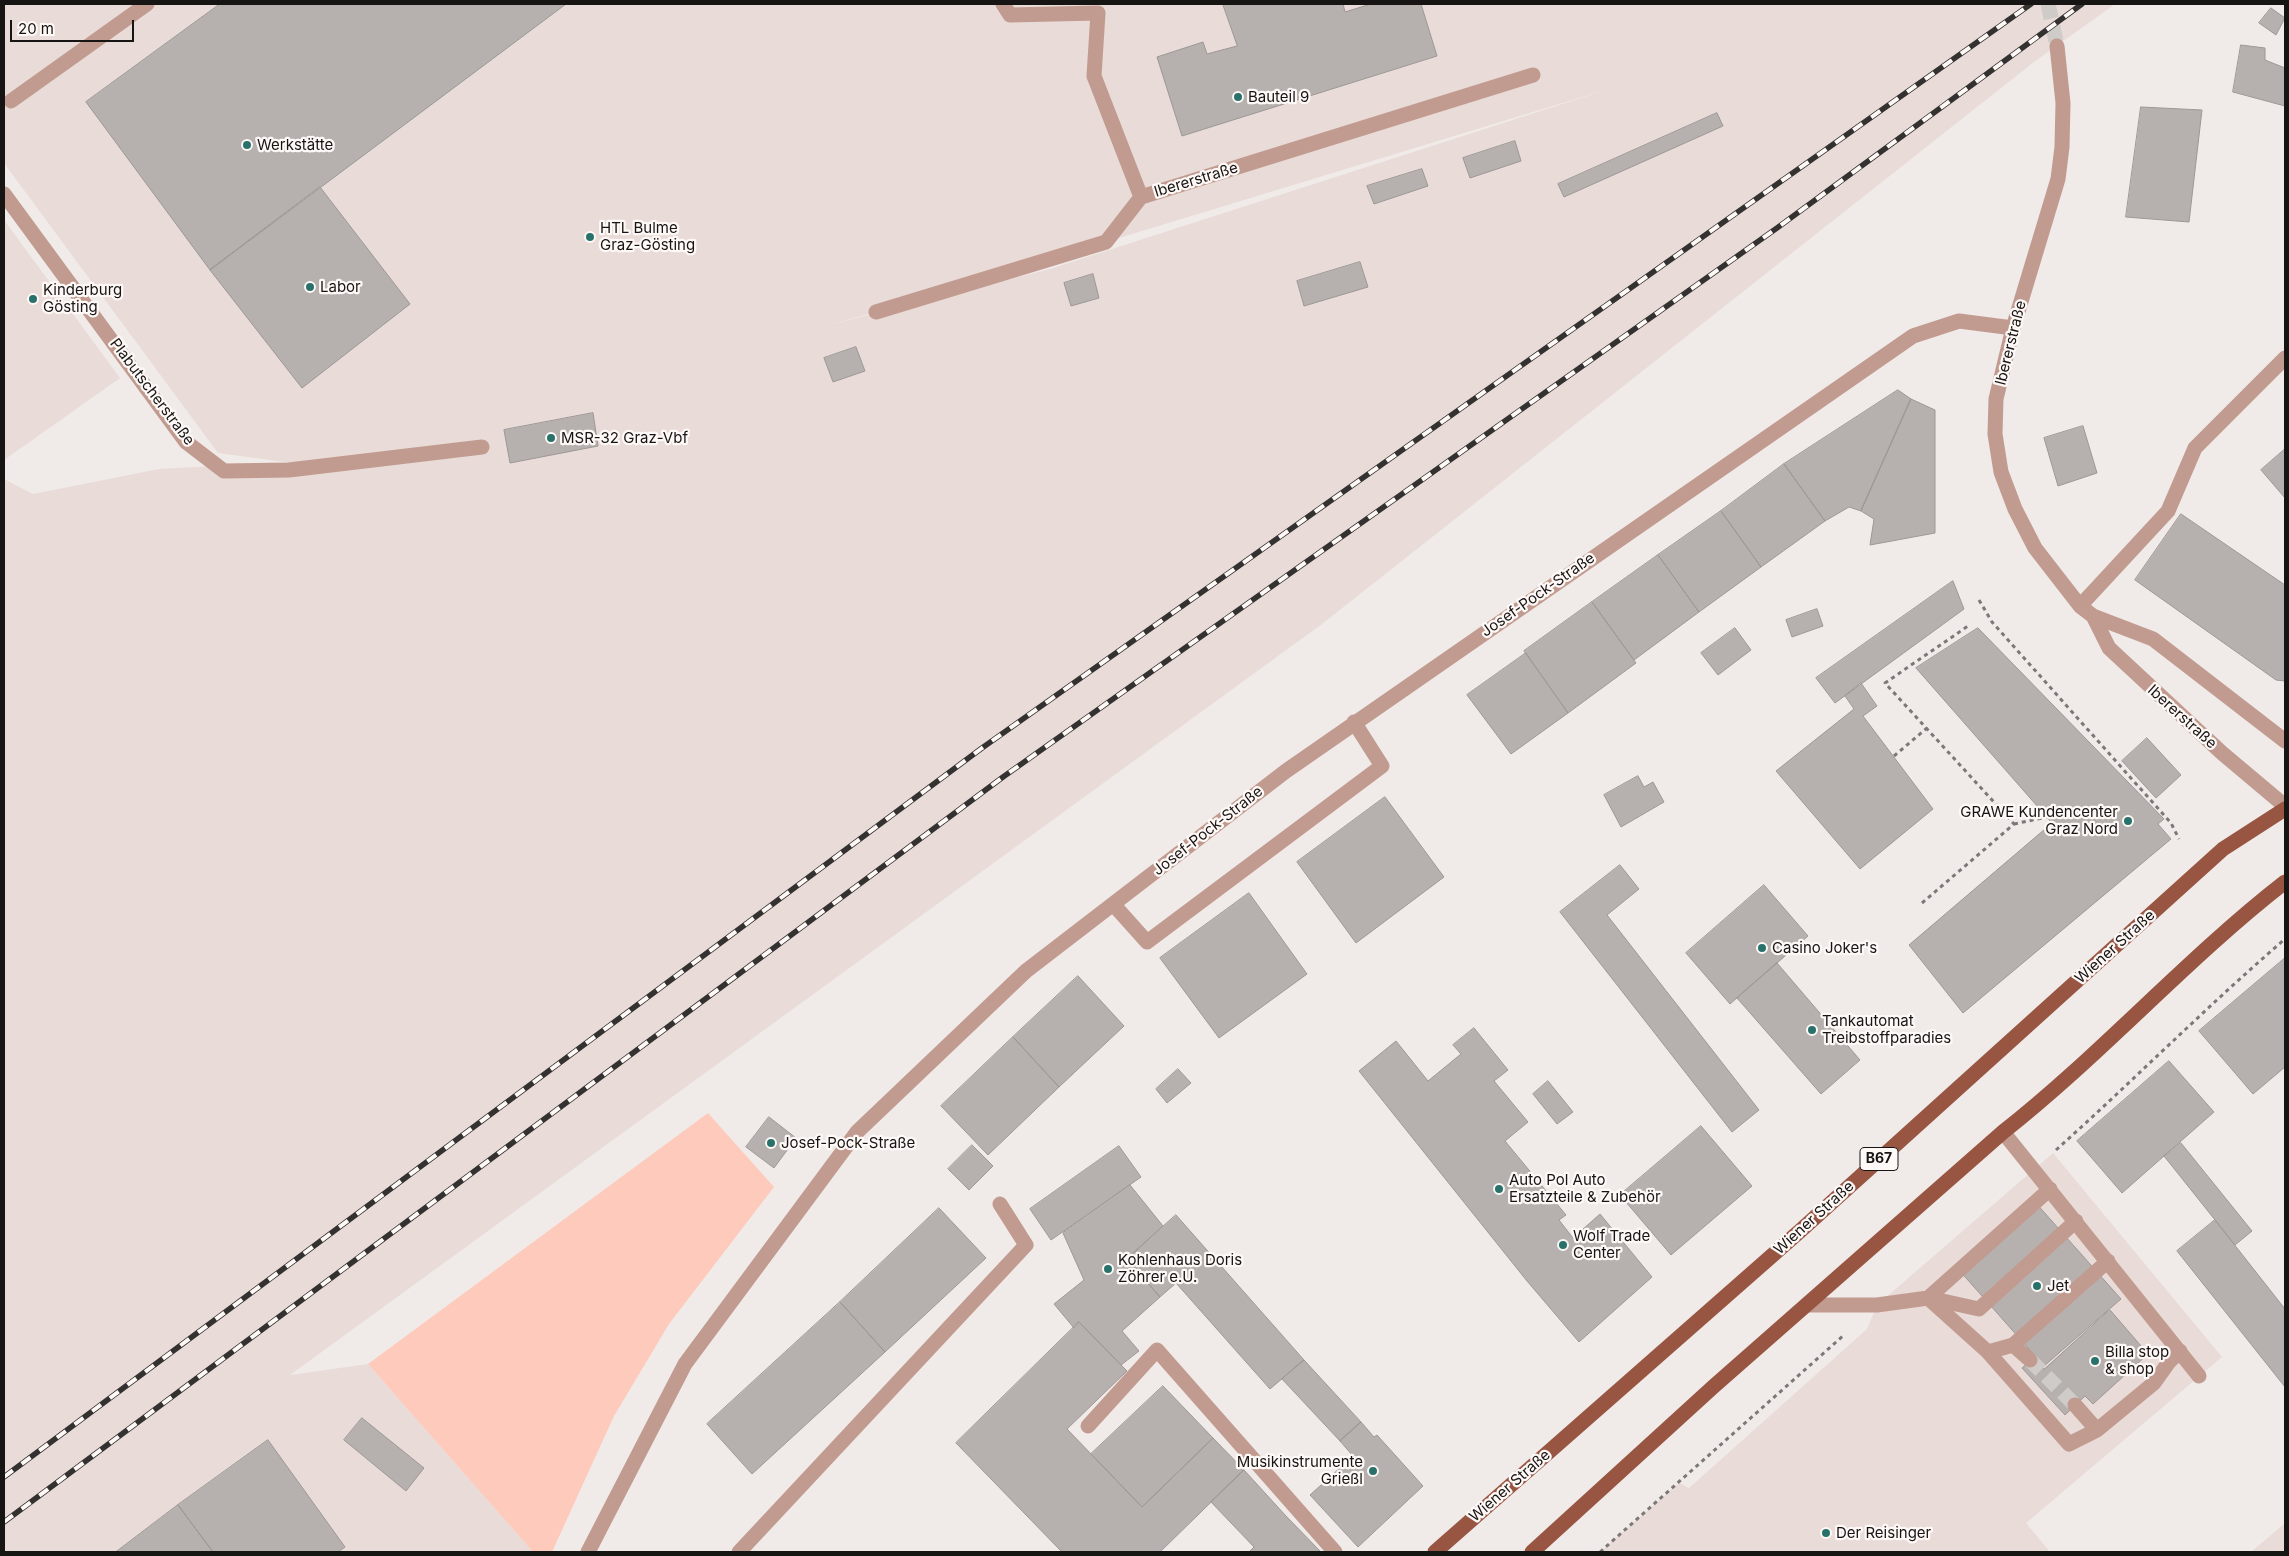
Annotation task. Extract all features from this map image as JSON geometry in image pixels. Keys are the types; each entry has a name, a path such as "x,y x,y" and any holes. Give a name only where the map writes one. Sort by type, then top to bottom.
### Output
{"main road":[{"name":"Wiener Straße","path":"1435,1552 1800,1231 2223,849 2285,807"},
{"path":"1532,1552 2285,882"}],"street":[{"path":"11,101 146,4"},
{"name":"Ibererstraße","path":"1002,4 1010,15 1098,13 1094,76 1141,197 1533,75"},
{"name":"Ibererstraße","path":"2057,46 2063,103 2062,147 2058,179 2013,328 1996,399 1995,434 2001,472 2015,508 2035,548 2080,606 2093,616 2153,639 2285,741"},
{"name":"Plabutscherstraße","path":"4,194 186,442 224,471 289,470 482,448"},
{"path":"876,312 1106,242 1141,197"},
{"name":"Josef-Pock-Straße","path":"588,1552 684,1364 857,1132 1026,971 1286,771 1354,722 1913,336 1960,321 2013,328"},
{"path":"2080,606 2168,511 2195,448 2285,358"},
{"name":"Ibererstraße","path":"2093,616 2109,648 2222,753 2285,807"},
{"path":"1113,904 1147,942 1382,766 1354,722"},
{"path":"2003,1132 2199,1376"},
{"path":"1928,1298 2050,1189"},
{"path":"739,1552 1026,1245 1000,1204"},
{"path":"1808,1305 1877,1304 1928,1298 1979,1309 2076,1221"},
{"path":"1988,1352 2013,1345 2108,1261"},
{"path":"1928,1298 1988,1352 2069,1444 2097,1430 2154,1383 2169,1362 2180,1351"},
{"path":"2013,1345 2030,1360"},
{"path":"1088,1426 1157,1350 1335,1552"},
{"path":"2075,1405 2097,1430"}],"path":[{"path":"1979,600 1992,622 2171,823 2179,839"},
{"path":"1968,626 1885,683 2014,824"},
{"path":"1894,756 1927,728"},
{"path":"2115,768 2120,764"},
{"path":"1922,903 2014,824 2047,817"}],"shaded area":[{"path":"4,4 2115,4 2034,62 1322,624 290,1375 368,1364 533,1552 4,1552 4,479 33,494 159,469 285,462 218,453 4,163","holes":["1612,88 1050,269 825,326"]},
{"name":"Kinderburg Gösting","path":"4,220 120,378 4,460"},
{"path":"708,1113 774,1187 669,1324 614,1416 552,1552 533,1552 368,1364"},
{"path":"2053,1153 2222,1357 2026,1523 2050,1552 1600,1552 1679,1483 1689,1488 1867,1329 1877,1305"},
{"path":"2285,1523 2285,1552 2251,1552"}],"building":[{"name":"Werkstätte","path":"220,4 566,4 210,270 86,102"},
{"name":"Bauteil 9","path":"1223,4 1343,4 1345,12 1371,4 1421,4 1437,56 1182,136 1157,57 1203,42 1207,54 1237,46"},
{"path":"2271,8 2285,18 2276,35 2259,23"},
{"path":"2241,45 2265,48 2265,60 2285,68 2285,106 2233,92"},
{"path":"2141,107 2202,110 2189,222 2126,217"},
{"path":"1717,113 1723,126 1564,197 1558,184"},
{"path":"1515,141 1521,161 1470,178 1463,158"},
{"path":"1422,169 1428,186 1374,204 1367,186"},
{"name":"Labor","path":"320,187 410,304 302,388 210,270"},
{"path":"1360,262 1368,287 1304,306 1297,281"},
{"path":"1093,274 1099,298 1071,306 1064,283"},
{"path":"856,347 865,371 833,382 824,358"},
{"path":"1898,390 1911,399 1861,511 1849,507 1825,521 1784,464"},
{"path":"1911,399 1935,410 1935,533 1870,545 1874,519 1861,511"},
{"name":"MSR-32 Graz-Vbf","path":"593,413 598,446 510,463 504,430"},
{"path":"2083,426 2097,473 2058,486 2044,438"},
{"path":"2285,449 2285,498 2261,470"},
{"path":"1784,464 1825,521 1761,567 1721,511"},
{"path":"1721,511 1761,567 1699,612 1658,555"},
{"path":"2181,514 2285,585 2285,681 2276,680 2135,580"},
{"path":"1658,555 1699,612 1634,660 1592,602"},
{"path":"1953,581 1964,609 1835,703 1816,678"},
{"path":"1592,602 1636,663 1568,713 1524,651"},
{"path":"1817,609 1823,626 1792,637 1786,620"},
{"path":"1735,628 1751,650 1718,675 1701,653"},
{"path":"1978,628 2164,819 2158,824 2171,839 1963,1013 1909,945 2052,823 1916,668"},
{"path":"1526,653 1568,713 1511,754 1467,695"},
{"path":"1861,683 1877,706 1863,716 1933,809 1860,869 1776,771 1854,709 1845,696"},
{"path":"2147,738 2181,775 2156,798 2122,761"},
{"path":"1638,776 1644,787 1653,782 1664,802 1621,827 1604,795"},
{"path":"1385,797 1444,877 1356,943 1297,862"},
{"path":"1620,865 1639,889 1607,915 1759,1110 1732,1132 1560,912"},
{"path":"1764,885 1808,936 1730,1004 1686,953"},
{"path":"1249,893 1307,974 1219,1038 1160,958"},
{"path":"2285,958 2285,1067 2253,1094 2199,1031"},
{"path":"1777,963 1860,1060 1821,1094 1737,998"},
{"path":"1078,976 1124,1026 1059,1087 1013,1037"},
{"name":"Auto Pol Auto Ersatzteile & Zubehör","path":"1474,1028 1508,1070 1494,1081 1528,1122 1505,1141 1566,1215 1559,1220 1573,1238 1600,1214 1652,1277 1579,1342 1527,1281 1359,1071 1396,1041 1428,1081 1461,1054 1453,1045"},
{"path":"1013,1037 1059,1087 988,1155 941,1106"},
{"path":"2169,1061 2214,1112 2122,1193 2077,1141"},
{"path":"1178,1069 1191,1083 1167,1103 1156,1089"},
{"path":"1548,1081 1573,1112 1557,1124 1533,1094"},
{"name":"Josef-Pock-Straße","path":"769,1117 796,1138 774,1168 746,1147"},
{"path":"1701,1126 1752,1186 1671,1255 1620,1195"},
{"path":"2181,1143 2252,1231 2235,1245 2164,1156"},
{"path":"972,1145 993,1166 969,1190 948,1169"},
{"path":"1119,1146 1141,1177 1051,1240 1030,1209"},
{"name":"Kohlenhaus Doris Zöhrer e.U.","path":"1130,1185 1163,1226 1127,1259 1160,1297 1122,1331 1139,1351 1121,1365 1079,1322 1074,1328 1054,1304 1084,1280 1063,1233"},
{"path":"2035,1202 2121,1299 2044,1366 1959,1270"},
{"path":"939,1208 986,1258 885,1352 840,1302"},
{"path":"1176,1215 1304,1360 1270,1389 1176,1283 1160,1297 1127,1259"},
{"path":"2215,1220 2285,1309 2285,1387 2177,1251"},
{"path":"840,1302 885,1352 752,1474 707,1424"},
{"path":"2110,1310 2148,1354 2093,1404 2085,1396 2065,1415 2022,1368 2034,1357 2044,1369"},
{"path":"1079,1322 1127,1371 1067,1429 1142,1507 1213,1438 1244,1470 1160,1552 1062,1552 956,1443"},
{"path":"1304,1360 1361,1422 1340,1441 1282,1379"},
{"path":"1163,1386 1213,1438 1142,1507 1091,1454"},
{"path":"362,1418 424,1468 406,1491 344,1440"},
{"name":"Musikinstrumente Grießl","path":"1361,1422 1374,1437 1377,1435 1423,1486 1358,1547 1310,1495 1353,1456 1340,1441"},
{"path":"268,1440 345,1547 338,1552 213,1552 178,1505"},
{"path":"1244,1470 1321,1552 1249,1552 1254,1547 1211,1502"},
{"path":"178,1505 213,1552 116,1552"}],"tunnel":[{"path":"2048,4 2057,46"},
{"path":"2030,1360 2075,1405"}],"railway":[{"path":"4,1477 982,748 2031,4"},
{"path":"4,1522 1003,777 1777,228 2082,4"}],"place":[{"name":"Bauteil 9","path":"1238,97"},
{"name":"Werkstätte","path":"247,145"},
{"name":"HTL Bulme Graz-Gösting","path":"590,237"},
{"name":"Labor","path":"310,287"},
{"name":"Kinderburg Gösting","path":"33,299"},
{"name":"MSR-32 Graz-Vbf","path":"551,438"},
{"name":"GRAWE Kundencenter Graz Nord","path":"2128,821"},
{"name":"Casino Joker's","path":"1762,948"},
{"name":"Tankautomat Treibstoffparadies","path":"1812,1030"},
{"name":"Josef-Pock-Straße","path":"771,1143"},
{"name":"Auto Pol Auto Ersatzteile & Zubehör","path":"1499,1189"},
{"name":"Wolf Trade Center","path":"1563,1245"},
{"name":"Kohlenhaus Doris Zöhrer e.U.","path":"1108,1269"},
{"name":"Jet","path":"2037,1286"},
{"name":"Billa stop & shop","path":"2095,1361"},
{"name":"Musikinstrumente Grießl","path":"1373,1471"},
{"name":"Der Reisinger","path":"1826,1533"}]}
